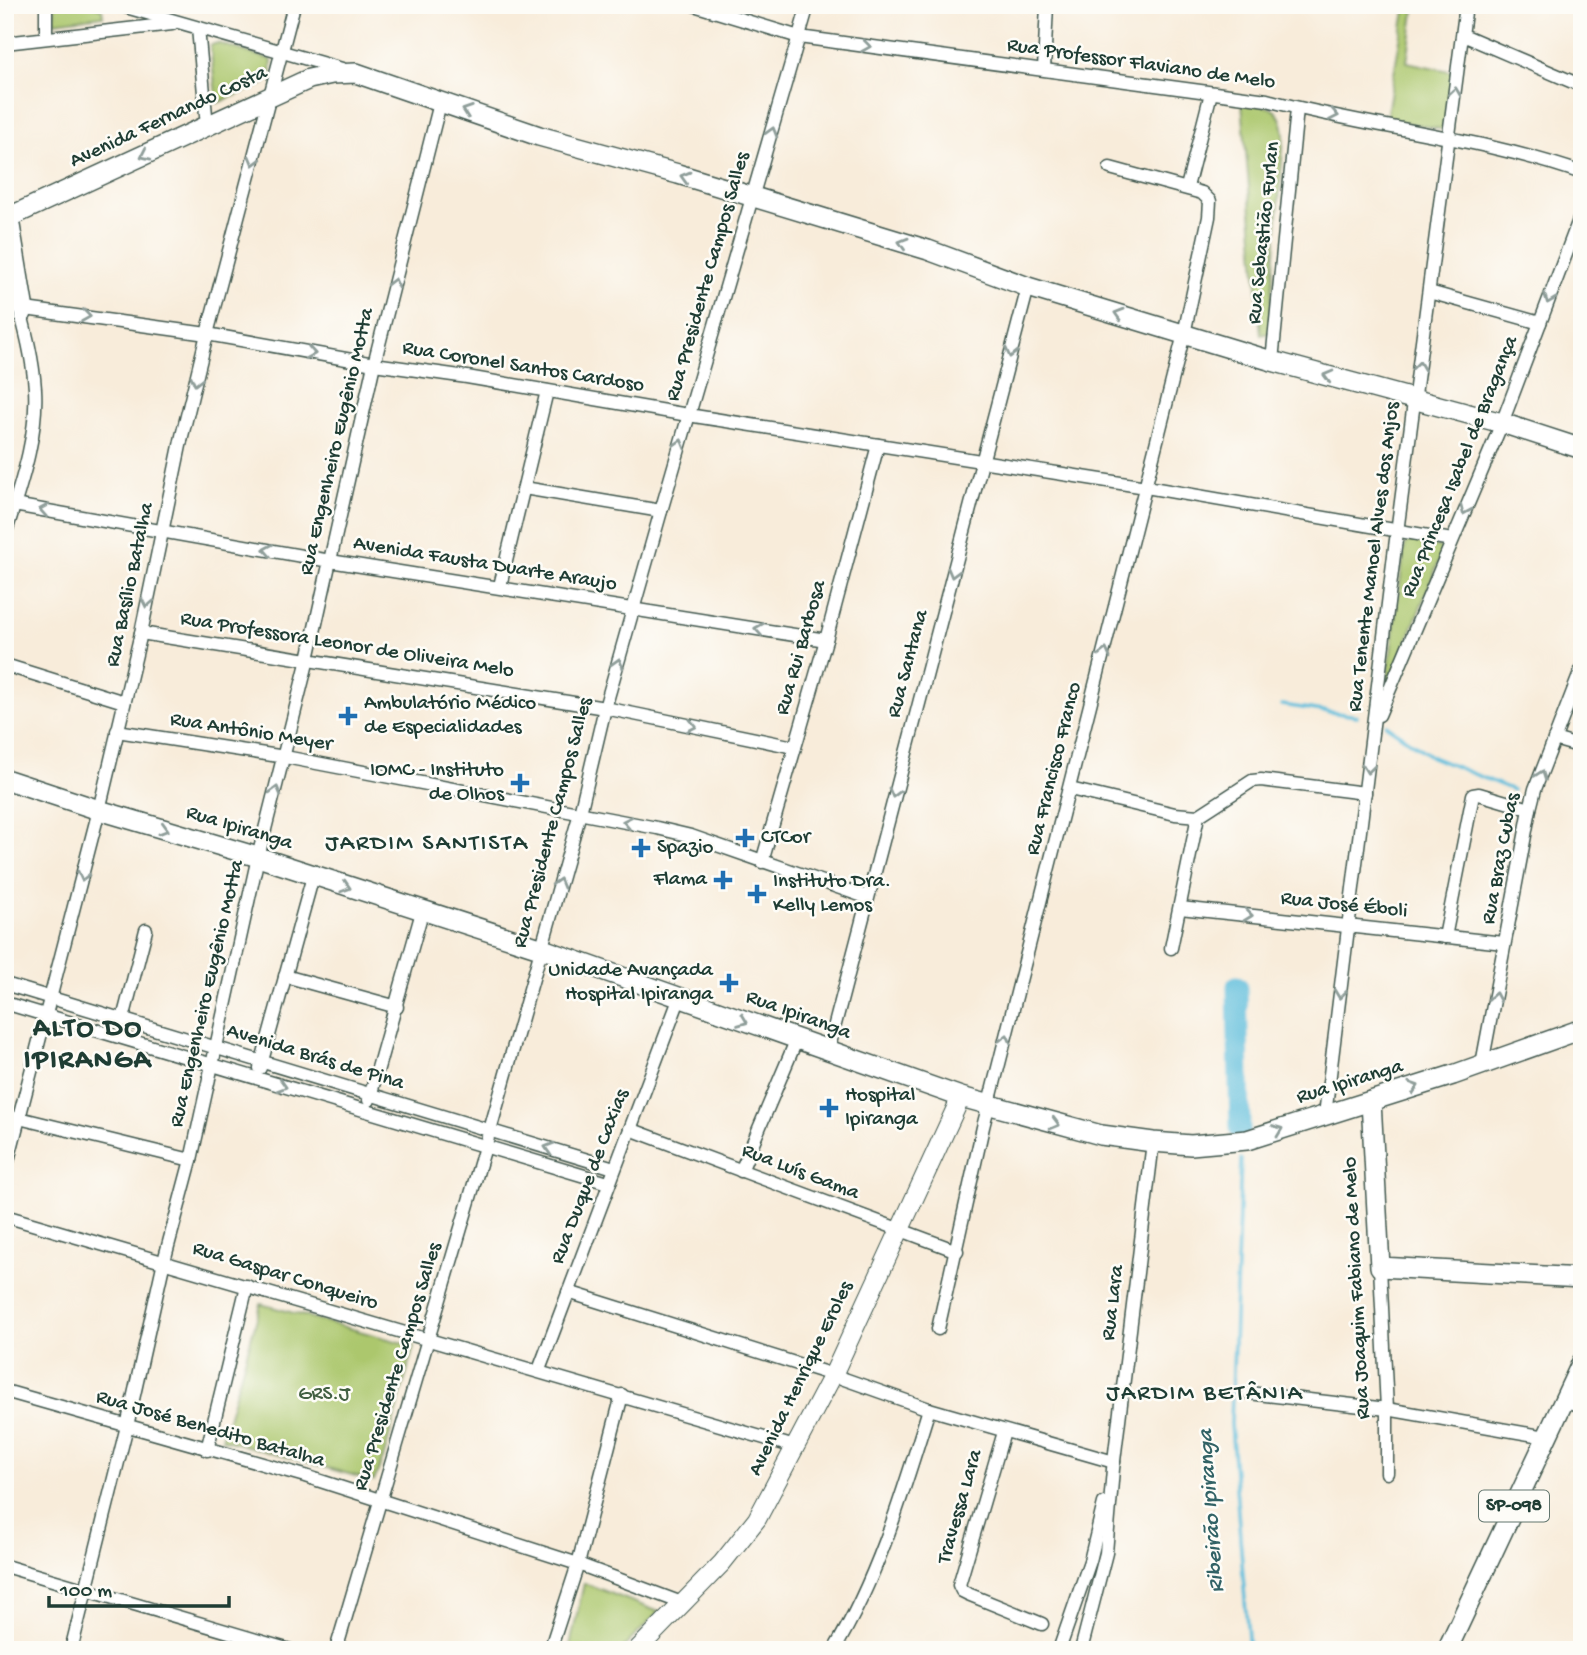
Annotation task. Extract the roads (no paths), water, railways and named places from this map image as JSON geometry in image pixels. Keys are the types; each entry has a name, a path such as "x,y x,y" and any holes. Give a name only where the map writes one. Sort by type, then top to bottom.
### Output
{"main road":[{"name":"Avenida Fernando Costa","path":"8,218 309,79 332,74 356,74"},
{"path":"356,74 585,150 928,250 1028,287 1272,361 1502,423 1582,449"},
{"name":"Rua Ipiranga","path":"5,779 540,948 680,996 796,1041 961,1097 1064,1126 1153,1142 1207,1145 1247,1140 1582,1029"},
{"name":"Avenida Henrique Eroles","path":"637,1650 722,1563 749,1531 833,1375 961,1097"},
{"name":"Rua Joaquim Fabiano de Melo","path":"1371,1101 1380,1267"},
{"path":"1380,1267 1582,1278"},
{"name":"SP-098","path":"1451,1646 1546,1437 1573,1404 1582,1362"}],"street":[{"path":"46,37 47,5"},
{"path":"118,5 356,74"},
{"name":"Rua Basílio Batalha","path":"5,1172 48,1015 99,810 207,334 294,5"},
{"name":"Rua Professor Flaviano de Melo","path":"694,5 799,37 1244,97 1449,137 1582,173"},
{"name":"Rua Presidente Campos Salles","path":"336,1650 491,1130 688,415 808,5"},
{"path":"1044,69 1047,5"},
{"name":"Rua Tenente Manoel Alves dos Anjos","path":"1325,1115 1397,531 1466,5"},
{"path":"5,43 178,23"},
{"path":"198,28 207,127"},
{"path":"1463,35 1582,86"},
{"path":"1110,168 1187,187 1216,94"},
{"name":"Rua Engenheiro Eugênio Motta","path":"72,1650 164,1261 191,1160 258,857 285,757 374,364 440,103"},
{"name":"Rua Sebastião Furlan","path":"1272,361 1297,108"},
{"name":"Rua Francisco Franco","path":"938,1329 989,1105 1184,334 1210,201 1207,196 1187,187"},
{"name":"Rua Princesa Isabel de Bragança","path":"1372,734 1502,423 1582,212"},
{"path":"5,536 32,438 35,407 35,388 8,218"},
{"path":"5,248 23,311"},
{"name":"Rua Santana","path":"828,1051 866,897 1028,287"},
{"path":"1429,292 1540,323"},
{"name":"Rua Coronel Santos Cardoso","path":"23,311 207,334 374,364 1146,487 1452,540"},
{"path":"500,586 547,391"},
{"name":"Rua Rui Barbosa","path":"762,862 826,640 878,445"},
{"path":"524,488 661,511"},
{"name":"Avenida Fausta Duarte Araujo","path":"14,505 330,561 826,640"},
{"name":"Rua Professora Leonor de Oliveira Melo","path":"141,632 606,708 794,747"},
{"path":"5,664 124,702"},
{"name":"Rua Braz Cubas","path":"1482,1064 1530,809 1582,668"},
{"name":"Rua Antônio Meyer","path":"117,731 285,757 691,836 866,897"},
{"path":"1554,739 1582,747"},
{"path":"1070,789 1175,814 1198,816 1252,781 1365,793"},
{"path":"1445,937 1473,795 1479,794 1530,809"},
{"path":"1171,948 1198,816"},
{"path":"257,1079 313,876"},
{"name":"Rua José Éboli","path":"1180,908 1504,943"},
{"path":"366,1111 422,912"},
{"path":"123,1019 146,930"},
{"path":"285,976 397,1007"},
{"name":"Avenida Brás de Pina","path":"5,984 614,1168"},
{"name":"Rua Duque de Caxias","path":"539,1370 680,996"},
{"name":"Avenida Brás de Pina","path":"5,1003 608,1183"},
{"path":"142,1045 147,1027"},
{"path":"741,1171 796,1041"},
{"path":"19,1118 191,1160"},
{"name":"Rua Luís Gama","path":"630,1129 957,1251"},
{"name":"Rua Lara","path":"1113,1466 1153,1142"},
{"name":"Rua Gaspar Conqueiro","path":"5,1216 795,1447"},
{"name":"Rua Joaquim Fabiano de Melo","path":"1380,1267 1387,1409 1387,1474"},
{"path":"207,1450 247,1286"},
{"path":"568,1292 1113,1466"},
{"name":"Rua José Benedito Batalha","path":"5,1391 305,1476 578,1564 682,1603"},
{"path":"1249,1393 1387,1409 1546,1437"},
{"path":"550,1650 578,1564 622,1395"},
{"path":"834,1650 868,1586 888,1538 929,1409"},
{"name":"Travessa Lara","path":"1003,1432 959,1585 962,1591 968,1594 1042,1624"},
{"path":"1059,1650 1090,1561 1113,1466"},
{"path":"1081,1650 1107,1553 1113,1466"},
{"path":"5,1566 290,1650"}],"waterway":[{"path":"1282,705 1357,716"},
{"path":"1386,725 1432,757 1513,790"},
{"name":"Ribeirão Ipiranga","path":"1237,986 1240,1130"},
{"name":"Ribeirão Ipiranga","path":"1241,1159 1231,1424 1249,1650"}],"place":[{"name":"Ambulatório Médico de Especialidades","path":"348,716"},
{"name":"IOMC - Instituto de Olhos","path":"520,783"},
{"name":"CTCor","path":"745,838"},
{"name":"Spazio","path":"641,848"},
{"name":"Flama","path":"723,880"},
{"name":"Instituto Dra. Kelly Lemos","path":"757,894"},
{"name":"Unidade Avançada Hospital Ipiranga","path":"729,983"},
{"name":"Hospital Ipiranga","path":"829,1108"}],"district":[{"name":"JARDIM SANTISTA","path":"427,844"},
{"name":"ALTO DO IPIRANGA","path":"88,1045"},
{"name":"JARDIM BETÂNIA","path":"1205,1394"}],"park label":[{"name":"GRS.J","path":"324,1395"}]}
